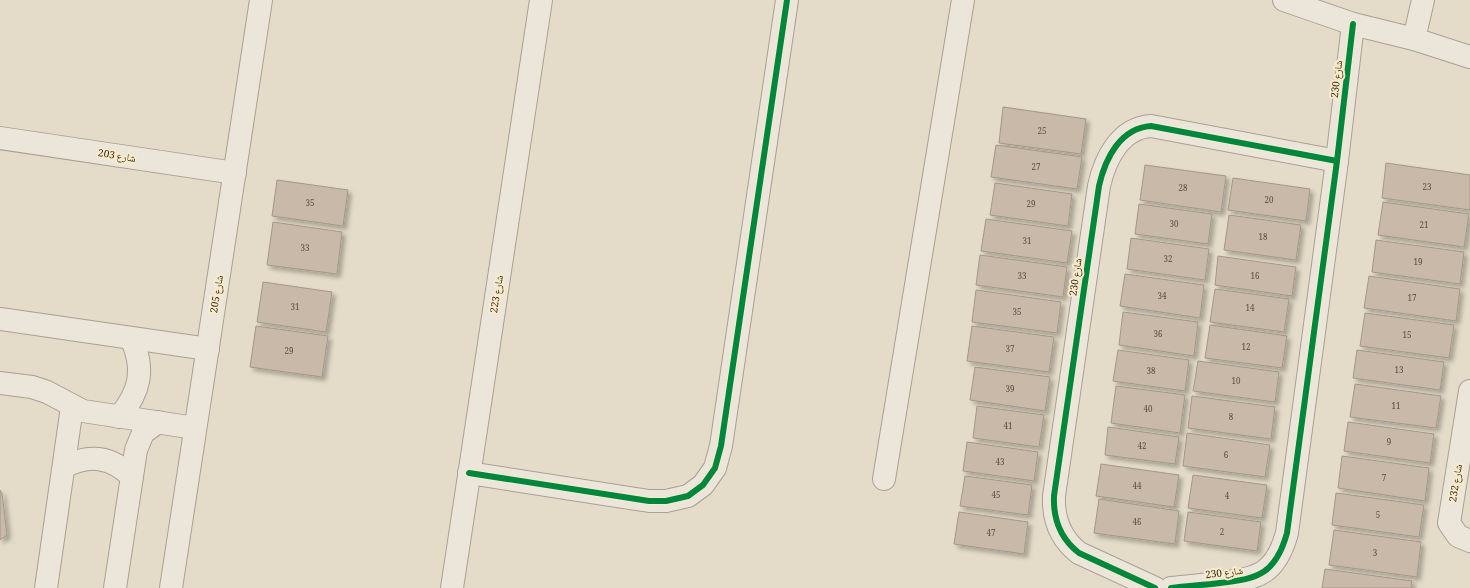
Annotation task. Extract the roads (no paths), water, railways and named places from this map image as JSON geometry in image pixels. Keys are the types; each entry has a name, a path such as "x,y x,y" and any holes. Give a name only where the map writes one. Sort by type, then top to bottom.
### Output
{"street":[{"name":"شارع 205","path":"171,588 261,0"},
{"name":"شارع 223","path":"452,588 541,0"},
{"path":"469,473 656,502 688,496 696,492 709,478 715,468 721,446 787,0"},
{"path":"884,479 963,0"},
{"path":"1284,0 1353,24 1414,39 1470,57"},
{"path":"1414,39 1423,0"},
{"name":"شارع 230","path":"1171,588 1250,580 1268,569 1282,550 1287,533 1337,161 1353,24"},
{"name":"شارع 230","path":"1155,588 1079,553 1071,547 1064,538 1053,507 1099,186 1107,161 1114,149 1132,130 1151,126 1337,161"},
{"name":"شارع 203","path":"0,138 235,173"},
{"path":"0,319 208,348"},
{"path":"119,417 136,393 139,380 140,365 137,351 131,338"},
{"path":"0,383 32,387 47,392 72,407 89,413 195,428"},
{"name":"شارع 232","path":"1470,392 1449,523 1458,536 1470,541"},
{"path":"46,588 72,407"},
{"path":"116,588 138,441 143,433 158,422"},
{"path":"64,467 75,461 87,458 99,459 112,462 123,468 132,476"}]}
